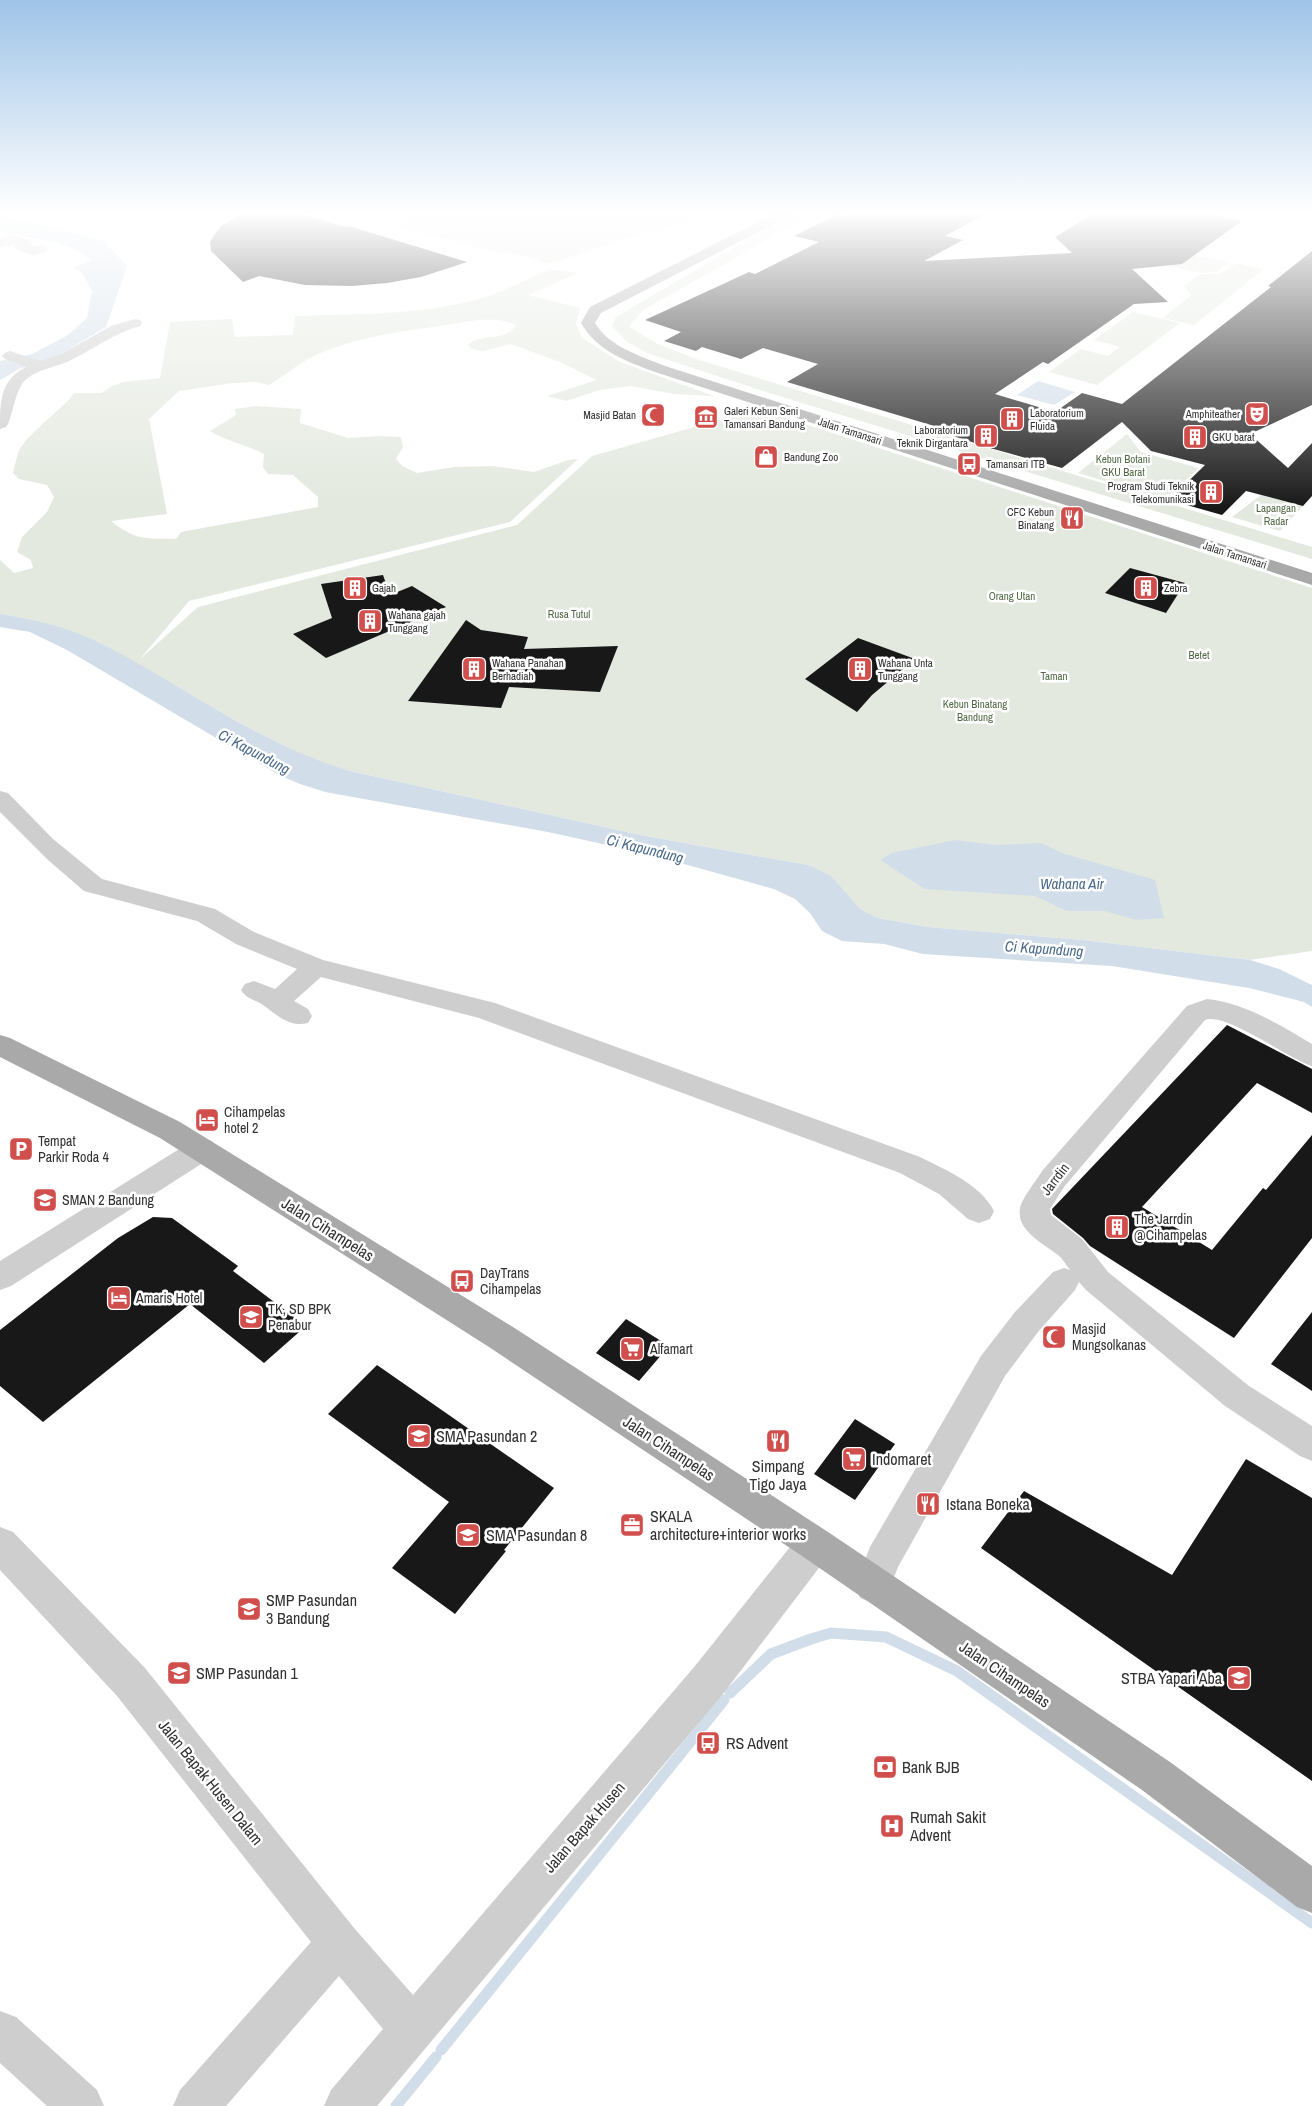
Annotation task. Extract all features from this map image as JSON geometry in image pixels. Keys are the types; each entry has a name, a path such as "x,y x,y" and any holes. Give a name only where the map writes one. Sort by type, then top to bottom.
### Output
{"main road":[{"name":"Jalan Tamansari","path":"594,311 588,323 592,332 621,352 660,369 1312,579"},
{"name":"Jalan Cihampelas","path":"0,1045 170,1130 501,1337 814,1544 1156,1776 1312,1892"}],"street":[{"path":"0,424 9,404 11,390 20,377 38,366 64,358 118,327 135,323"},
{"path":"12,357 38,366"},
{"path":"0,798 78,874 93,885 206,915 245,938 316,967 486,1010 910,1165 950,1186 979,1211"},
{"path":"278,1001 316,967"},
{"path":"254,990 278,1001"},
{"path":"278,1001 276,1003 299,1016"},
{"name":"Jarrdin","path":"1312,1056 1241,1018 1208,1008 1196,1013 1053,1179 1035,1208 1036,1221 1071,1248 1097,1281 1237,1396 1312,1444"},
{"path":"0,1277 202,1149"},
{"path":"873,1585 883,1559 993,1366 1046,1299 1064,1281"},
{"name":"Jalan Bapak Husen Dalam","path":"0,1544 131,1682 339,1943 412,2028"},
{"name":"Jalan Bapak Husen","path":"347,2106 709,1680 814,1544"},
{"path":"196,2106 339,1943"},
{"path":"0,2033 81,2106"}],"green space":[{"name":"Kebun Binatang Bandung","path":"408,311 579,311 576,324 582,338 620,362 714,396 674,394 631,386 599,390 567,401 547,396 597,380 560,362 511,344 483,351 472,349 468,345 474,341 506,334 516,325 496,320 465,322 358,340 308,359 269,385 257,382 233,383 179,391 149,419 167,514 111,521 134,535 148,538 176,539 181,532 318,507 318,497 293,475 268,474 263,467 264,454 210,431 236,415 235,409 256,406 301,409 300,423 348,438 401,437 403,447 396,459 402,466 417,473 454,467 492,466 534,472 568,460 578,459 510,522 189,601 140,659 198,607 517,525 592,456 758,409 1312,588 1312,951 1250,960 1083,940 928,927 878,918 860,909 848,896 808,865 640,835 350,771 318,762 264,736 194,697 32,620 0,614 0,560 14,573 33,568 31,560 17,552 22,537 47,512 54,497 47,485 19,479 13,473 18,453 35,431 74,393 102,393 110,387 123,382 160,378 170,322 232,319 235,337 293,335 295,316"},
{"path":"626,311 642,311 629,327 658,344 696,359 1312,547 1312,559 766,392 647,353 626,341 612,326 616,317"},
{"path":"1171,311 1211,311 1194,325 1163,318"},
{"path":"1133,312 1180,323 1097,385 1049,372 1081,349 1108,356 1120,347 1094,340"},
{"name":"Kebun Botani GKU Barat","path":"1127,434 1141,452 1199,468 1165,499 1078,473"},
{"name":"Lapangan Radar","path":"1261,495 1303,506 1280,531 1232,517"}],"water":[{"path":"88,311 111,311 106,327 59,355 19,369 0,380 0,361 32,354 68,335 87,318"},
{"path":"1038,381 1075,392 1054,405 1017,395"},
{"name":"Ci Kapundung","path":"0,614 27,619 80,634 136,662 255,731 317,760 350,771 640,835 808,865 831,876 860,909 878,918 928,927 1083,940 1250,960 1279,969 1312,985 1312,1007 1304,1002 1249,988 1112,966 923,954 884,944 842,941 822,931 810,913 795,899 774,889 648,854 548,832 325,792 279,775 67,650 30,632 0,627"},
{"name":"Wahana Air","path":"955,840 994,845 1041,843 1062,853 1155,880 1164,918 1136,920 1105,911 1067,911 1035,896 925,889 880,860 892,853"}],"building":[{"path":"664,311 1124,311 1048,364 1043,362 995,394 1055,412 1082,393 1122,404 1240,311 1312,311 1312,405 1250,434 1288,468 1312,443 1312,496 1303,506 1246,491 1222,515 1169,500 1205,465 1151,451 1122,422 1062,468 990,448 947,434 951,431 787,382 818,364 763,348 741,359 702,347 696,351 664,341 681,332 645,320"},
{"name":"Zebra","path":"1130,568 1185,583 1166,613 1105,593"},
{"name":"Wahana gajah Tunggang","path":"383,575 390,595 412,586 446,607 326,658 293,634 332,618 321,584"},
{"name":"Wahana Panahan Berhadiah","path":"466,620 481,630 528,637 524,649 618,646 600,692 509,687 501,708 408,701"},
{"name":"Wahana Unta Tunggang","path":"858,638 915,659 872,695 857,712 805,679"},
{"name":"The Jarrdin @Cihampelas","path":"1227,1025 1312,1069 1312,1113 1257,1083 1142,1207 1212,1250 1263,1188 1266,1190 1312,1135 1312,1238 1234,1338 1090,1246 1053,1214 1052,1209"},
{"name":"Amaris Hotel","path":"153,1217 172,1218 238,1266 233,1271 306,1326 264,1363 190,1304 43,1422 0,1386 0,1330 118,1238"},
{"path":"1312,1312 1312,1391 1271,1364"},
{"name":"Alfamart","path":"626,1319 669,1346 639,1381 596,1353"},
{"path":"377,1365 554,1488 455,1614 392,1568 449,1502 328,1414"},
{"name":"Indomaret","path":"855,1419 895,1444 855,1500 814,1474"},
{"name":"STBA Yapari Aba","path":"1246,1459 1312,1498 1312,1781 981,1548 1024,1491 1172,1575"}],"waterway":[{"path":"730,1693 771,1654 811,1639 831,1633 886,1637 957,1671 1312,1923"},
{"path":"441,2050 724,1700"},
{"path":"396,2106 436,2057"}],"place":[{"name":"Amphiteather","path":"1257,414"},
{"name":"Masjid Batan","path":"653,415"},
{"name":"Galeri Kebun Seni Tamansari Bandung","path":"706,417"},
{"name":"Laboratorium Fluida","path":"1012,419"},
{"name":"Laboratorium Teknik Dirgantara","path":"986,436"},
{"name":"GKU barat","path":"1195,437"},
{"name":"Bandung Zoo","path":"766,457"},
{"name":"Tamansari ITB","path":"969,464"},
{"name":"Program Studi Teknik Telekomunikasi","path":"1211,492"},
{"name":"CFC Kebun Binatang","path":"1072,518"},
{"name":"Gajah","path":"355,588"},
{"name":"Zebra","path":"1146,588"},
{"name":"Wahana gajah Tunggang","path":"370,621"},
{"name":"Wahana Panahan Berhadiah","path":"474,669"},
{"name":"Wahana Unta Tunggang","path":"860,669"},
{"name":"Cihampelas hotel 2","path":"207,1120"},
{"name":"Tempat Parkir Roda 4","path":"21,1149"},
{"name":"SMAN 2 Bandung","path":"45,1200"},
{"name":"The Jarrdin @Cihampelas","path":"1117,1227"},
{"name":"DayTrans Cihampelas","path":"462,1281"},
{"name":"Amaris Hotel","path":"119,1298"},
{"name":"TK, SD BPK Penabur","path":"251,1317"},
{"name":"Masjid Mungsolkanas","path":"1054,1337"},
{"name":"Alfamart","path":"632,1349"},
{"name":"SMA Pasundan 2","path":"419,1436"},
{"name":"Simpang Tigo Jaya","path":"778,1441"},
{"name":"Indomaret","path":"854,1459"},
{"name":"Istana Boneka","path":"928,1504"},
{"name":"SKALA architecture+interior works","path":"632,1525"},
{"name":"SMA Pasundan 8","path":"468,1535"},
{"name":"SMP Pasundan 3 Bandung","path":"249,1609"},
{"name":"SMP Pasundan 1","path":"179,1673"},
{"name":"STBA Yapari Aba","path":"1239,1678"},
{"name":"RS Advent","path":"708,1743"},
{"name":"Bank BJB","path":"885,1767"},
{"name":"Rumah Sakit Advent","path":"892,1826"}],"park label":[{"name":"Orang Utan","path":"1012,596"},
{"name":"Rusa Tutul","path":"569,614"},
{"name":"Betet","path":"1199,655"},
{"name":"Taman","path":"1054,676"}]}
